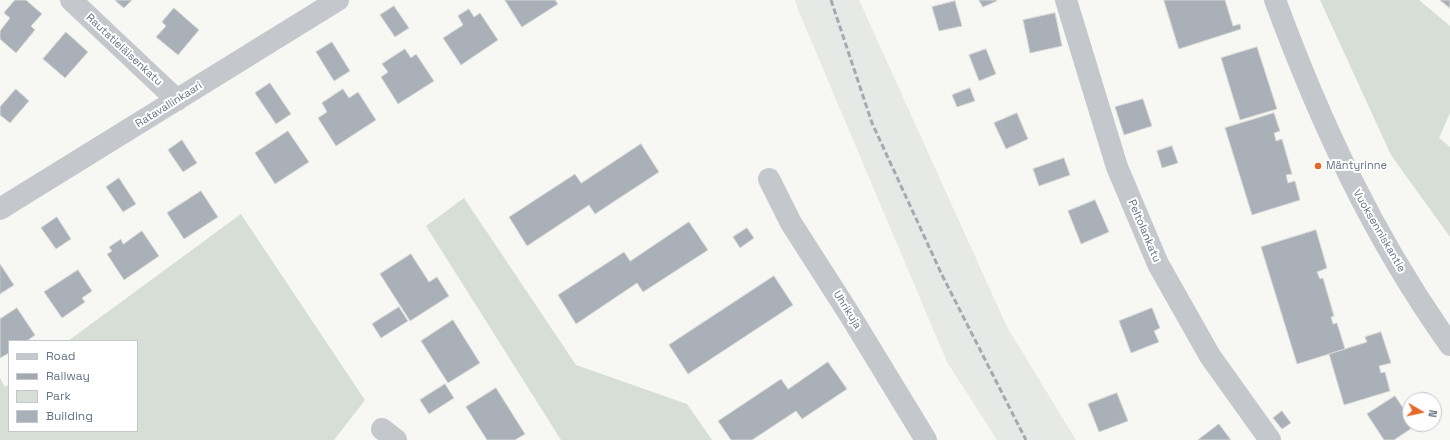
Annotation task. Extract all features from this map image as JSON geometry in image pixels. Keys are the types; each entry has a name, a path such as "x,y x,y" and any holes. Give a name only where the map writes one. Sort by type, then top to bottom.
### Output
{"street":[{"name":"Rautatieläisenkatu","path":"71,0 177,100"},
{"name":"Ratavallinkaari","path":"0,209 338,0"},
{"name":"Peltolankatu","path":"1066,0 1117,167 1158,264 1210,356 1270,440"},
{"name":"Vuoksenniskantie","path":"1274,0 1314,100 1346,172 1390,253 1450,345"},
{"name":"Uhrikuja","path":"769,179 791,223 848,312 926,440"}],"shaded area":[{"path":"795,0 859,0 1007,327 1076,440 997,440 947,362"}],"green space":[{"path":"1320,0 1419,0 1450,26 1450,113 1439,138 1450,147 1450,237 1391,155"},
{"path":"464,198 576,365 687,404 712,440 561,440 426,226"},
{"path":"241,214 365,400 334,440 0,440 0,378 5,387 8,385 8,432 138,432 138,340 69,340"}],"building":[{"path":"15,0 26,0 42,14 31,26 35,30 16,53 0,39 0,31 10,18 4,13"},
{"path":"115,0 132,0 124,8"},
{"path":"505,0 555,0 558,4 522,27"},
{"path":"979,0 996,0 997,1 983,7"},
{"path":"1164,0 1225,0 1233,26 1240,24 1241,29 1179,49"},
{"path":"1440,0 1450,0 1450,8"},
{"path":"955,1 962,26 939,31 932,7"},
{"path":"394,6 409,28 395,37 380,15"},
{"path":"174,8 199,30 178,55 156,37 166,26 162,22"},
{"path":"469,9 474,17 480,13 498,40 461,65 443,38 463,25 458,16"},
{"path":"1055,13 1062,46 1030,53 1023,20"},
{"path":"66,32 88,52 65,78 43,59"},
{"path":"332,42 350,71 334,81 316,52"},
{"path":"1257,47 1277,109 1240,120 1221,58"},
{"path":"405,49 411,58 416,54 434,81 398,104 381,77 388,72 382,64"},
{"path":"986,49 996,74 979,81 969,55"},
{"path":"270,83 291,114 276,124 255,93"},
{"path":"970,88 975,101 957,107 952,95"},
{"path":"16,89 29,101 10,123 0,115 0,107"},
{"path":"343,89 349,98 358,92 376,120 336,146 318,118 327,112 322,103"},
{"path":"1143,99 1152,126 1124,135 1115,107"},
{"path":"1017,113 1028,139 1006,149 994,123"},
{"path":"1274,113 1280,131 1274,133 1276,141 1282,139 1292,174 1286,175 1288,183 1295,181 1300,200 1252,215 1225,128"},
{"path":"288,131 309,162 275,184 255,153"},
{"path":"182,140 197,163 183,172 168,150"},
{"path":"641,144 659,172 595,214 589,205 527,246 509,217 575,174 581,183"},
{"path":"1172,146 1178,163 1162,168 1157,151"},
{"path":"1064,158 1070,175 1039,186 1033,169"},
{"path":"119,178 136,204 123,212 106,187"},
{"path":"201,191 218,217 184,239 167,213"},
{"path":"1095,200 1109,232 1081,244 1068,211"},
{"path":"57,217 71,239 56,249 41,228"},
{"path":"689,222 708,250 643,292 637,283 576,324 558,295 624,252 630,261"},
{"path":"747,228 754,238 740,248 733,237"},
{"path":"1316,230 1327,268 1317,272 1320,279 1323,278 1334,316 1331,317 1333,324 1337,323 1345,349 1297,364 1261,247"},
{"path":"142,231 159,256 124,280 107,254 112,251 109,247 121,239 123,244"},
{"path":"411,254 429,282 437,277 449,296 410,321 380,274"},
{"path":"0,264 14,285 0,294"},
{"path":"78,270 92,291 82,298 85,302 62,318 44,292"},
{"path":"774,276 793,305 688,374 669,345"},
{"path":"399,307 408,321 381,338 372,324"},
{"path":"17,308 35,335 28,340 8,340 8,354 0,358 0,319"},
{"path":"1152,308 1160,328 1154,331 1159,342 1131,353 1119,321"},
{"path":"453,320 480,363 448,383 421,341"},
{"path":"1381,332 1391,363 1379,366 1381,373 1385,372 1390,391 1344,405 1329,354 1367,342 1365,337"},
{"path":"828,362 847,389 802,419 796,411 752,440 731,440 718,421 781,379 788,389"},
{"path":"445,384 454,398 429,414 420,400"},
{"path":"496,388 525,434 515,440 487,440 466,407"},
{"path":"1117,393 1128,421 1099,432 1088,404"},
{"path":"1395,396 1402,406 1402,432 1406,432 1394,440 1384,440 1367,414"},
{"path":"1282,411 1291,423 1282,429 1273,418"},
{"path":"1219,424 1231,440 1198,440"}],"railway":[{"path":"831,0 872,123 942,275 1026,440"}],"place":[{"name":"Mäntyrinne","path":"1318,166"}]}
